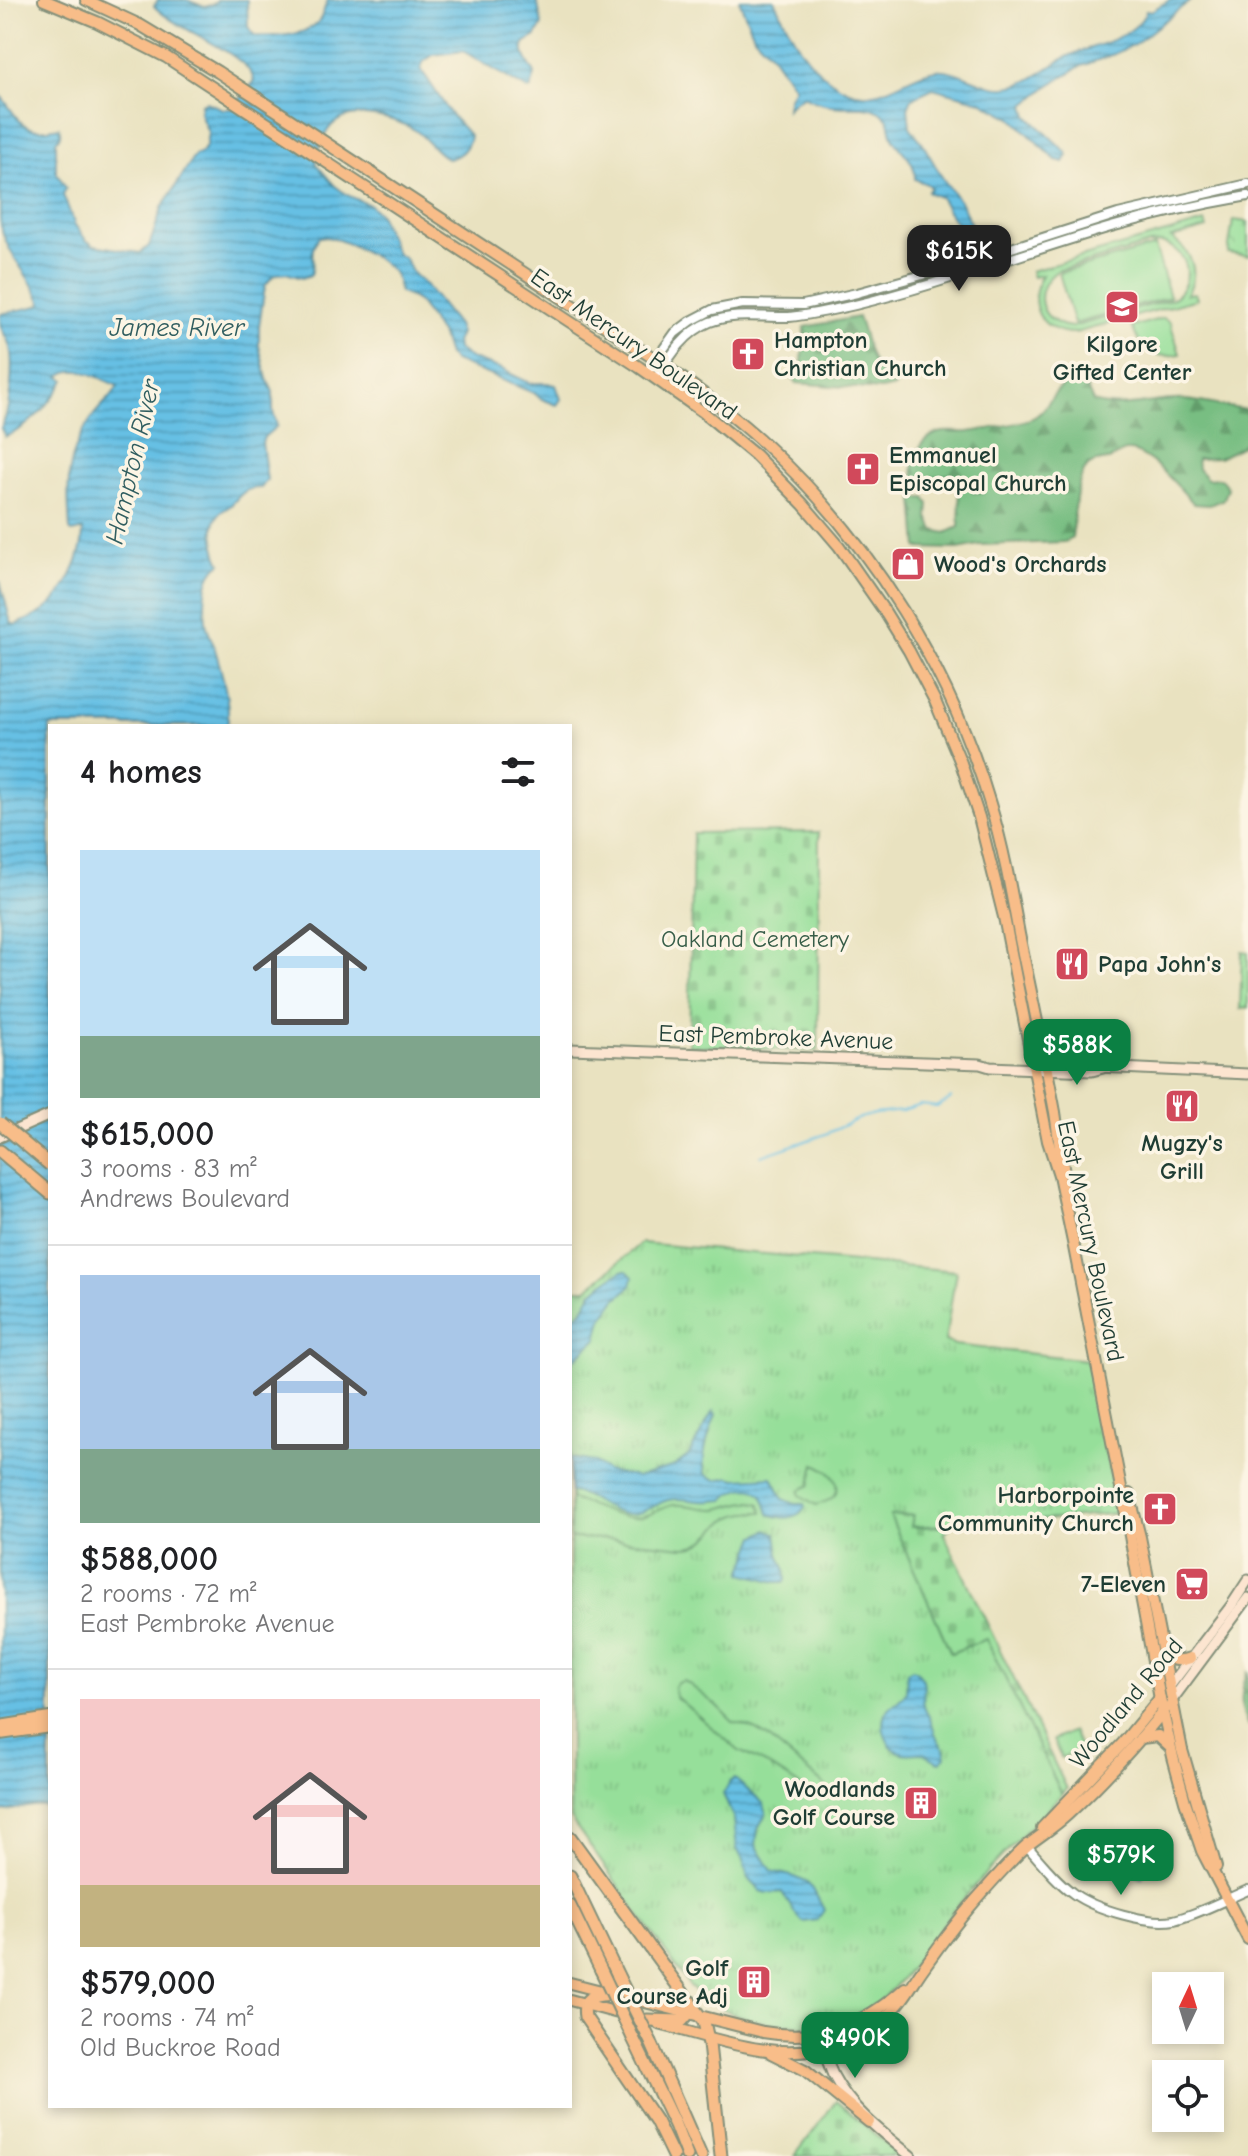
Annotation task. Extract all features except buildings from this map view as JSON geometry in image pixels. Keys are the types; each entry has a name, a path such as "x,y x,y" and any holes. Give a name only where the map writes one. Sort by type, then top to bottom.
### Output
{"highway":[{"path":"0,1123 48,1163"},
{"path":"0,1151 48,1191"},
{"path":"572,1840 689,2007 702,2017 708,2036 721,2156"},
{"path":"572,1880 651,2042 701,2156"},
{"path":"572,1910 687,2156"},
{"path":"614,1994 592,1997 585,2005 584,2013 589,2025 656,2121 673,2156"},
{"path":"647,2020 680,2022 689,2007"},
{"path":"572,2010 589,2025"}],"main road":[{"name":"East Mercury Boulevard","path":"44,0 166,57 703,412 755,455 803,504 854,566 885,612 935,701 979,817 1002,906 1048,1141 1061,1186 1084,1297 1171,1747 1202,1851 1248,1939"},
{"name":"East Mercury Boulevard","path":"86,0 140,25 240,86 659,362 716,403 768,447 820,501 850,535 901,607 926,650 965,732 991,806 1006,863 1064,1171 1169,1687 1187,1769 1221,1885"},
{"name":"East Pembroke Avenue","path":"572,1049 980,1064 990,1067 1092,1065 1248,1074"},
{"path":"0,1137 48,1116"},
{"name":"Woodland Road","path":"1027,1846 1065,1816 1107,1776 1163,1712 1234,1609 1248,1580"},
{"name":"Woodland Road","path":"762,2049 791,2051 823,2047 857,2035 897,2007 942,1941 980,1894 1123,1743 1190,1658 1234,1609 1248,1598"},
{"path":"1162,1652 1175,1661 1190,1658"},
{"path":"0,1726 48,1718"},
{"path":"0,1734 48,1727"},
{"path":"1141,1738 1158,1736 1171,1747"},
{"name":"Woodland Road","path":"702,2017 775,2034 818,2033 845,2027 874,2013 918,1976"},
{"path":"572,1984 689,2007"},
{"path":"572,2001 762,2049 805,2070 911,2156"},
{"path":"818,2033 836,2081 869,2122"}],"street":[{"path":"651,375 668,341 683,326 721,307 743,304 803,305 857,293 955,266 1118,214 1248,184"},
{"path":"659,362 697,329 726,317 805,315 851,306 961,276 1113,227 1248,196"},
{"path":"1027,1846 1075,1895 1139,1919 1156,1922 1177,1919 1248,1890"}],"green space":[{"path":"1233,220 1248,222 1248,256 1228,253"},
{"path":"1205,222 1207,228 1171,238 1184,249 1192,263 1193,278 1187,294 1195,293 1197,299 1075,333 1053,328 1039,315 1035,296 1042,275 1033,277 1031,271","holes":["1161,243 1171,247 1184,260 1187,276 1180,292 1172,299 1072,327 1052,320 1042,305 1043,287 1057,271 1150,244"]},
{"path":"1155,246 1170,297 1074,324 1059,273"},
{"path":"858,317 874,364 895,387 881,390 797,383 793,379 802,362 805,327"},
{"path":"1163,318 1170,322 1180,354 1163,356 1150,351 1140,342 1132,327"},
{"path":"1078,382 1086,386 1093,402 1105,405 1186,400 1248,410 1248,443 1219,458 1197,459 1198,469 1207,479 1220,478 1228,488 1224,499 1209,505 1194,504 1154,463 1135,452 1125,451 1111,459 1090,464 1084,472 1076,500 1072,538 1064,542 979,545 958,549 918,548 914,498 925,498 929,504 928,517 934,530 946,533 959,527 959,493 951,475 915,478 915,458 926,440 942,432 976,431 1031,419 1062,387"},
{"name":"Oakland Cemetery","path":"819,832 818,1051 689,1046 693,833"},
{"path":"1242,951 1248,952 1248,1008 1240,1009"},
{"path":"641,1243 956,1271 945,1341 955,1345 1087,1360 1118,1513 910,1527 912,1516 891,1516 951,1653 986,1638 1062,1794 985,1875 898,1983 874,2005 843,2021 810,2028 762,2022 723,2009 699,1994 689,1985 572,1821 572,1289 587,1289"},
{"path":"815,1464 830,1474 837,1485 833,1496 816,1505 800,1495 800,1490 810,1485"},
{"path":"572,1500 628,1517 642,1517 673,1505 717,1509 749,1502 760,1504 763,1512 734,1516 690,1547 572,1538"},
{"path":"913,1515 911,1527 948,1526 944,1534 1067,1789 1062,1794 986,1639 951,1653 890,1516"},
{"path":"1248,1671 1248,1727 1242,1699"},
{"path":"683,1681 733,1722 766,1736 826,1786 825,1793 817,1797 768,1765 739,1751 676,1697 674,1688"},
{"path":"1073,1731 1081,1749 1061,1758 1053,1740"},
{"path":"836,2101 901,2156 795,2156"}],"water":[{"name":"James River","path":"158,0 187,0 205,7 218,0 247,0 248,27 255,36 271,36 296,34 311,28 321,18 328,0 537,0 542,25 536,36 524,43 523,47 535,74 531,89 463,51 433,55 423,62 421,69 451,115 470,136 460,154 448,159 410,127 385,118 361,115 350,116 333,124 322,140 316,164 334,185 347,195 370,205 379,214 396,253 405,259 413,274 457,325 460,333 457,349 472,359 529,383 556,385 561,399 557,405 454,361 448,355 442,336 419,303 400,293 389,268 348,244 319,237 313,248 311,275 302,278 286,273 277,274 265,286 259,346 273,392 277,426 264,437 262,443 267,480 261,488 243,492 220,513 214,525 215,546 221,563 208,581 205,614 225,686 227,724 48,724 48,1807 32,1806 0,1812 0,581 11,623 16,625 45,610 60,595 77,562 83,530 70,530 68,498 73,456 85,429 118,386 89,373 67,372 60,376 65,380 59,388 31,420 5,437 1,428 9,399 12,362 0,314 42,303 11,253 2,231 0,95 23,124 36,129 59,127 56,172 66,188 63,195 75,225 86,240 94,245 140,253 149,246 162,208 195,155 206,146 208,132 200,113 201,104 206,102 232,109 254,82 250,72 227,52 178,24 154,6"},
{"path":"739,0 774,0 795,41 823,75 849,91 872,94 936,70 954,72 997,87 1015,85 1032,79 1071,55 1125,34 1142,19 1146,10 1151,11 1170,0 1191,0 1135,44 1079,67 1025,105 1028,116 1066,152 1068,155 1064,162 1056,160 1012,118 981,101 933,88 912,98 908,108 910,127 961,203 974,231 977,243 971,252 966,253 961,245 962,227 954,221 940,197 927,192 931,188 915,179 911,163 895,141 889,121 881,113 869,108 829,105 803,96 787,109 794,87 772,55 754,36"},
{"path":"622,1271 633,1277 631,1286 616,1299 602,1319 597,1339 572,1361 572,1318 582,1311 592,1293"},
{"path":"713,1411 716,1414 705,1452 705,1474 716,1480 772,1477 783,1499 804,1504 805,1507 798,1515 789,1518 769,1514 757,1490 747,1488 724,1500 672,1499 639,1513 628,1514 572,1492 572,1458 594,1462 607,1471 637,1477 675,1466 689,1455"},
{"path":"768,1530 776,1533 785,1568 784,1582 742,1573 756,1536"},
{"path":"913,1669 924,1683 925,1709 945,1752 946,1757 941,1762 922,1753 900,1752 891,1746 885,1736 885,1714 904,1694 907,1672"},
{"path":"735,1779 764,1804 766,1814 758,1828 756,1845 772,1871 795,1877 813,1889 824,1910 817,1920 803,1922 782,1892 761,1891 748,1878 737,1849 734,1819 723,1794"},
{"path":"1130,1839 1145,1870 1142,1877 1109,1868 1105,1863 1115,1849"}],"waterway":[{"path":"761,1156 823,1135 860,1118 921,1105 937,1107 951,1098"}],"place":[{"name":"Kilgore Gifted Center","path":"1122,307"},
{"name":"Hampton Christian Church","path":"748,354"},
{"name":"Emmanuel Episcopal Church","path":"863,469"},
{"name":"Wood's Orchards","path":"908,564"},
{"name":"Papa John's","path":"1072,964"},
{"name":"Mugzy's Grill","path":"1182,1106"},
{"name":"Harborpointe Community Church","path":"1160,1509"},
{"name":"7-Eleven","path":"1192,1584"},
{"name":"Woodlands Golf Course","path":"921,1803"},
{"name":"Golf Course Adj","path":"754,1982"}],"water label":[{"name":"Hampton River","path":"133,462"}]}
